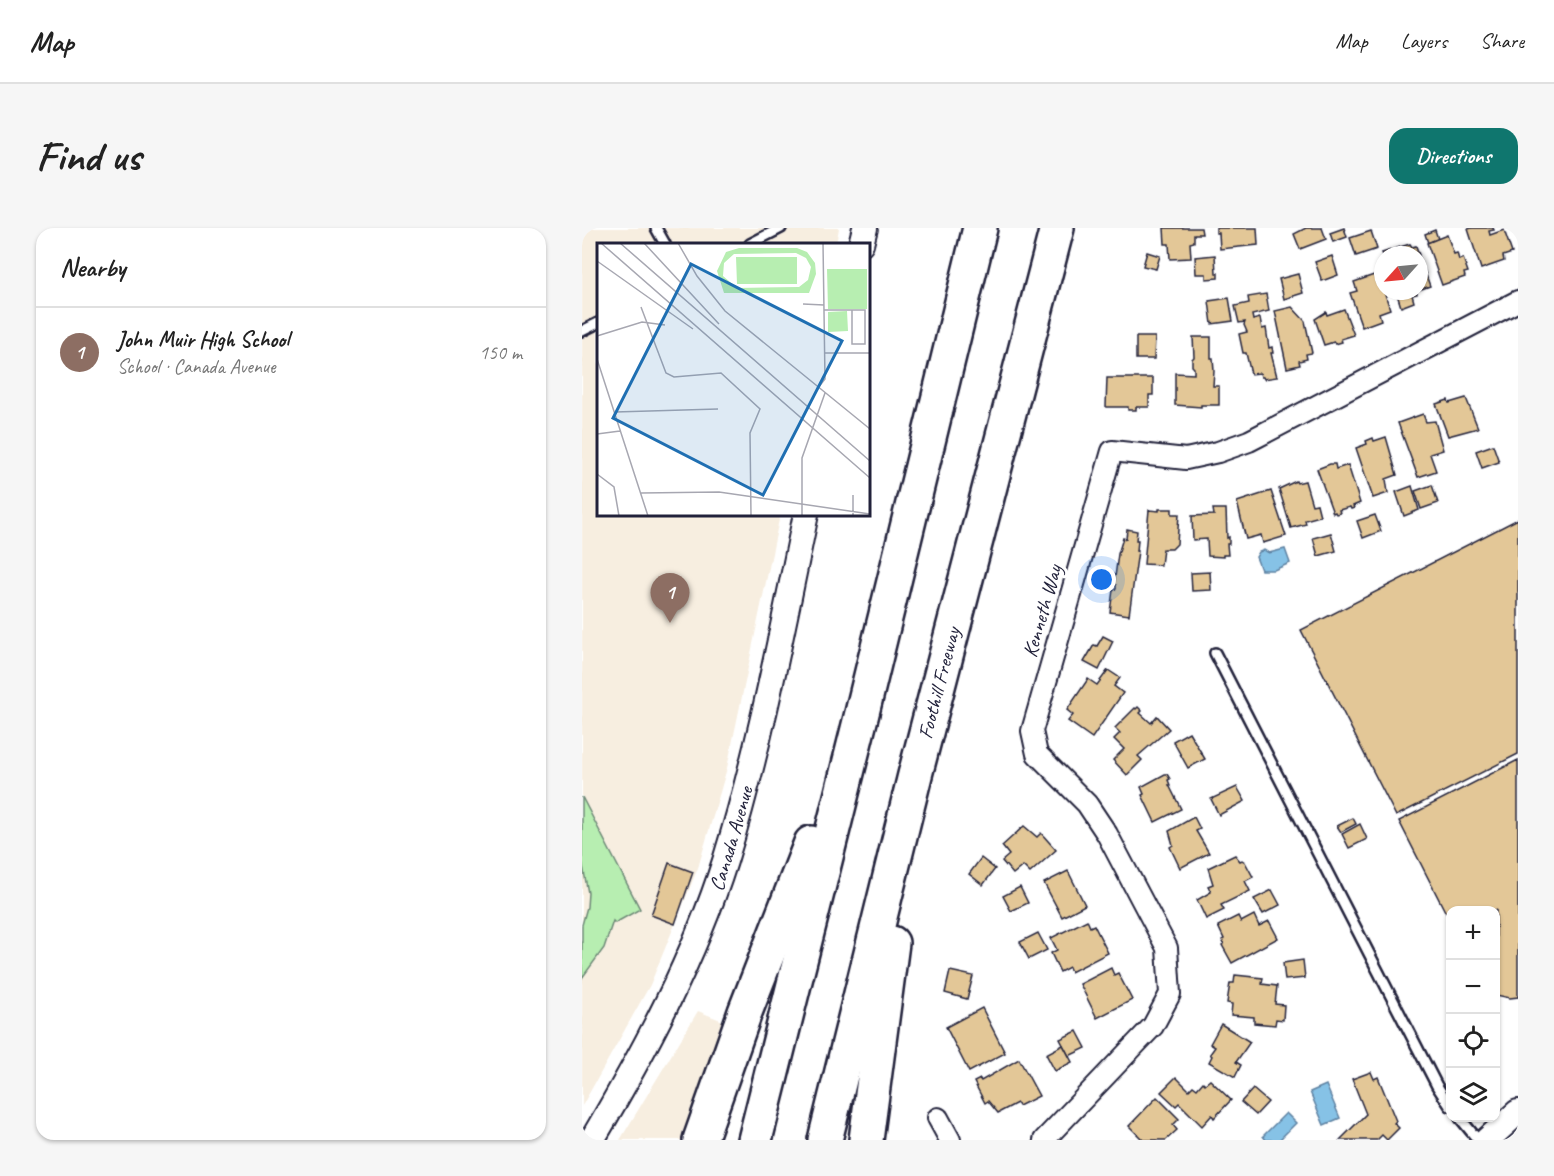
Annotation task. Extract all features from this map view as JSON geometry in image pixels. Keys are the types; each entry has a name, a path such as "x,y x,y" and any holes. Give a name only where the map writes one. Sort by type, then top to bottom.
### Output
{"highway":[{"name":"Foothill Freeway","path":"825,1140 915,776 1056,231"},
{"path":"754,1140 862,713 978,236"},
{"path":"700,1140 745,1012 862,713"},
{"path":"866,1140 915,776"}],"street":[{"path":"861,243 865,228"},
{"name":"Kenneth Way","path":"1044,1140 1153,1026 1170,994 1167,948 1107,834 1087,804 1037,753 1032,731 1113,451 1186,459 1218,452 1249,441 1518,301"},
{"name":"Canada Avenue","path":"592,1140 625,1085 663,1011 697,936 724,863 751,771 806,516"},
{"path":"1486,1140 1518,1112"},
{"path":"938,1118 950,1140"}],"lane":[{"path":"657,228 664,243"},
{"path":"752,243 782,228"},
{"path":"582,332 597,324"},
{"path":"1215,653 1446,1100"},
{"path":"1463,1122 1478,1140"}],"shaded area":[{"path":"582,228 839,228 836,243 597,243 597,516 780,516 727,768 698,868 650,985 582,1106"},
{"path":"698,1011 723,1021 681,1140 620,1140"}],"green space":[{"path":"582,797 640,909 615,923 613,921 604,948 582,978 582,925 588,893 582,861"}],"water":[{"path":"1285,549 1290,563 1274,570 1261,570 1256,557 1259,552 1264,550 1269,553"},
{"path":"1326,1085 1340,1118 1324,1125 1310,1092"},
{"path":"1286,1113 1296,1123 1279,1140 1266,1140 1263,1136"}],"building":[{"path":"1164,228 1201,228 1202,234 1194,234 1194,242 1190,243 1191,258 1170,259 1169,244 1165,244"},
{"path":"1216,228 1257,228 1258,245 1220,249 1219,233 1216,233"},
{"path":"1306,228 1322,228 1326,239 1300,249 1294,234"},
{"path":"1344,228 1347,237 1333,242 1330,233"},
{"path":"1493,228 1494,230 1489,231 1490,235 1504,230 1512,253 1503,256 1504,261 1481,269 1468,229"},
{"path":"1435,230 1438,239 1428,243 1425,234"},
{"path":"1371,231 1376,246 1374,250 1356,256 1350,238"},
{"path":"1447,235 1454,254 1457,253 1459,260 1463,258 1468,272 1464,273 1465,277 1442,285 1427,243"},
{"path":"1147,252 1160,256 1156,269 1143,266"},
{"path":"1215,255 1218,278 1206,279 1206,274 1196,274 1195,257"},
{"path":"1332,256 1338,275 1322,281 1315,262"},
{"path":"1298,274 1303,293 1284,299 1279,279"},
{"path":"1374,275 1374,300 1387,300 1390,309 1379,313 1381,320 1362,327 1350,293 1357,291 1354,282"},
{"path":"1266,294 1269,311 1252,315 1253,320 1260,318 1262,329 1266,328 1269,348 1272,347 1273,353 1271,353 1277,377 1264,379 1260,373 1251,374 1239,334 1247,332 1245,322 1239,323 1235,306 1249,303 1248,297"},
{"path":"1229,298 1233,321 1212,324 1209,301"},
{"path":"1399,300 1413,300 1414,302 1401,307"},
{"path":"1292,307 1305,321 1312,353 1306,354 1307,359 1299,361 1300,365 1287,368 1275,311"},
{"path":"1344,309 1354,335 1341,339 1342,342 1324,345 1315,319 1326,312 1327,315"},
{"path":"1136,337 1155,337 1154,359 1136,359"},
{"path":"1193,337 1211,337 1213,386 1219,386 1219,405 1201,405 1201,407 1175,405 1175,373 1194,374"},
{"path":"1107,378 1153,378 1153,395 1149,395 1149,407 1136,407 1136,410 1128,410 1128,407 1106,407"},
{"path":"1466,398 1478,428 1448,436 1436,404"},
{"path":"1423,414 1426,422 1435,421 1443,450 1430,454 1436,471 1418,477 1398,423"},
{"path":"1386,437 1397,475 1386,479 1388,493 1373,498 1356,448 1367,444 1366,441 1373,438 1374,441"},
{"path":"1493,445 1499,462 1482,468 1476,451"},
{"path":"1335,464 1336,469 1348,465 1360,503 1351,509 1350,507 1339,510 1340,513 1336,514 1333,513 1317,469"},
{"path":"1296,481 1297,483 1305,481 1312,505 1317,504 1320,516 1305,520 1306,524 1291,528 1279,489"},
{"path":"1432,485 1438,503 1421,509 1415,491"},
{"path":"1412,486 1419,510 1404,516 1396,492"},
{"path":"1271,491 1286,536 1263,543 1261,535 1246,539 1237,502"},
{"path":"1159,509 1172,509 1172,514 1179,514 1177,544 1172,549 1163,549 1161,565 1144,564 1149,510 1159,511"},
{"path":"1213,509 1226,509 1229,544 1227,544 1228,555 1223,555 1223,557 1208,556 1207,539 1193,540 1192,516 1214,515"},
{"path":"1375,515 1381,531 1363,538 1357,521"},
{"path":"1518,519 1518,754 1396,816 1301,630"},
{"path":"1127,529 1137,531 1136,540 1138,540 1129,615 1110,612 1113,590 1116,589 1114,585 1118,554 1123,538 1126,539"},
{"path":"1331,533 1336,551 1318,556 1313,538"},
{"path":"1210,572 1211,590 1192,591 1191,573"},
{"path":"1103,636 1113,641 1099,670 1084,662 1094,645 1097,646"},
{"path":"1108,670 1120,678 1114,686 1123,693 1092,738 1068,721 1073,715 1067,710 1088,679 1097,685"},
{"path":"1138,707 1142,711 1140,713 1151,723 1157,716 1169,729 1138,756 1142,760 1127,775 1113,760 1124,749 1114,739 1120,733 1115,728"},
{"path":"1189,732 1205,759 1188,768 1173,741"},
{"path":"1518,760 1518,997 1500,996 1500,906 1446,906 1446,913 1399,821"},
{"path":"1165,774 1170,779 1168,780 1169,785 1181,809 1155,822 1142,795 1144,794 1141,787"},
{"path":"1237,787 1245,801 1219,815 1211,799"},
{"path":"1194,817 1200,829 1196,831 1209,853 1180,868 1170,847 1173,845 1169,831"},
{"path":"1353,818 1356,824 1341,832 1337,826"},
{"path":"1360,824 1367,839 1349,848 1342,834"},
{"path":"1024,826 1037,837 1041,833 1056,850 1030,873 1023,866 1013,874 1002,861 1009,855 1002,846"},
{"path":"1235,855 1240,861 1245,862 1253,877 1245,881 1250,891 1221,905 1224,910 1206,919 1197,900 1211,892 1208,886 1213,884 1208,868"},
{"path":"981,858 995,869 983,885 969,874"},
{"path":"669,863 693,872 675,924 651,915"},
{"path":"1068,871 1085,905 1062,917 1044,883"},
{"path":"1020,887 1028,903 1011,911 1003,896"},
{"path":"1272,890 1280,905 1263,914 1254,899"},
{"path":"1254,915 1259,926 1269,921 1278,938 1232,963 1222,945 1224,939 1218,926 1238,916 1241,922"},
{"path":"1087,920 1090,927 1094,925 1108,953 1071,972 1069,967 1060,972 1051,953 1057,950 1051,938"},
{"path":"1038,933 1047,950 1029,959 1020,942"},
{"path":"1303,960 1305,978 1285,980 1283,963"},
{"path":"1111,968 1114,975 1118,973 1132,1000 1097,1018 1080,984"},
{"path":"950,971 973,976 967,999 945,993"},
{"path":"1235,975 1263,978 1262,984 1277,986 1275,1004 1284,1005 1283,1020 1276,1019 1275,1025 1254,1023 1254,1017 1231,1015 1232,1004 1227,1003 1230,983 1234,983"},
{"path":"982,1008 1005,1053 969,1072 946,1027"},
{"path":"1221,1024 1250,1042 1236,1062 1241,1065 1235,1077 1209,1062 1212,1056 1210,1054 1215,1047 1210,1044"},
{"path":"1077,1031 1086,1048 1069,1056 1060,1039"},
{"path":"1063,1045 1072,1062 1055,1071 1046,1054"},
{"path":"1019,1059 1039,1096 1019,1106 1017,1103 998,1113 988,1101 985,1103 974,1082 980,1079 981,1081"},
{"path":"1371,1072 1374,1079 1378,1077 1396,1121 1394,1123 1399,1128 1387,1140 1382,1135 1377,1140 1340,1140 1366,1114 1352,1079"},
{"path":"1176,1077 1189,1090 1193,1086 1197,1089 1203,1082 1205,1084 1210,1080 1231,1100 1214,1118 1212,1115 1202,1126 1179,1103 1176,1106 1161,1092"},
{"path":"1253,1089 1268,1102 1256,1115 1241,1102"},
{"path":"1157,1097 1179,1119 1173,1125 1177,1130 1166,1140 1143,1140 1129,1126"}],"place":[{"name":"John Muir High School","path":"670,623"}]}
